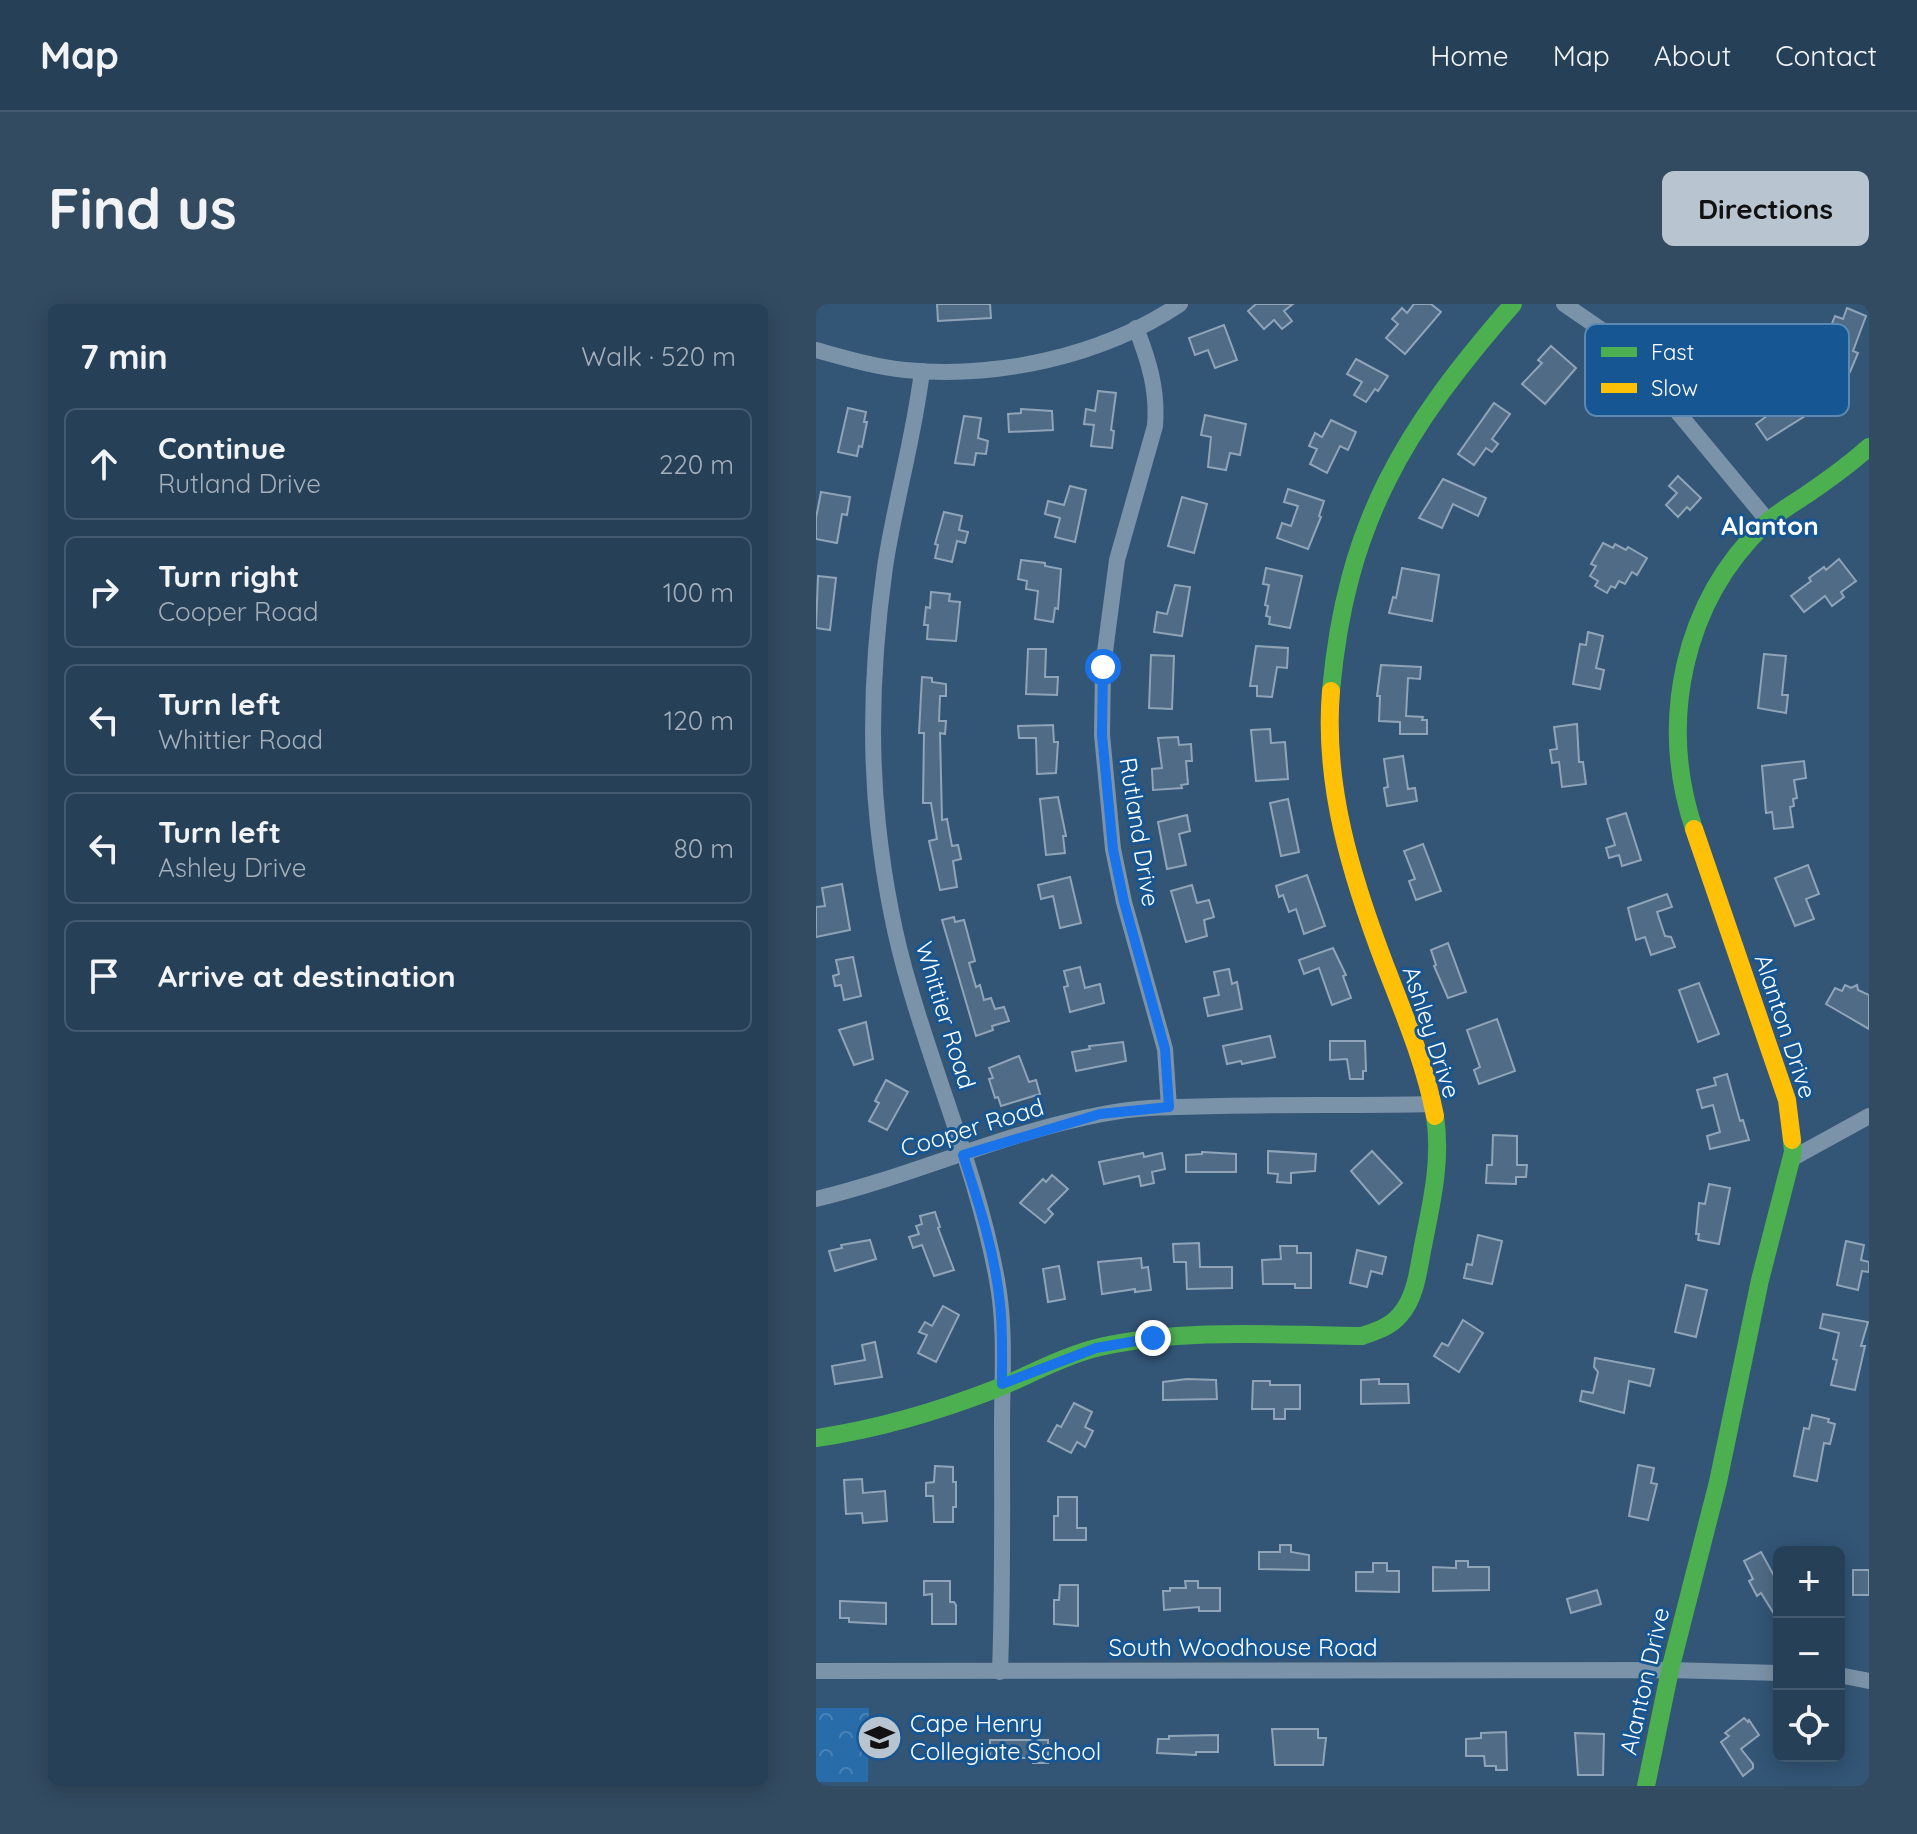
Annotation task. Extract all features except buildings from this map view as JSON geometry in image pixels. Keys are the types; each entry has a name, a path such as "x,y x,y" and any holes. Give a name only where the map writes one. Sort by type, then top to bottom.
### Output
{"street":[{"path":"816,350 871,364 922,371 957,371 1031,363 1088,347 1136,328 1180,304"},
{"name":"Ashley Drive","path":"816,1438 914,1417 1096,1348 1125,1341 1191,1336 1362,1336 1387,1327 1408,1307 1417,1280 1437,1173 1438,1147 1424,1071 1347,851 1333,775 1332,677 1340,614 1354,560 1365,525 1398,453 1451,374 1513,304"},
{"path":"1564,304 1597,324"},
{"name":"Rutland Drive","path":"1136,328 1155,389 1155,426 1115,573 1103,667 1102,735 1113,849 1124,902 1165,1049 1169,1107"},
{"name":"Whittier Road","path":"922,371 917,414 885,566 878,628 874,762 878,825 900,951 983,1217 998,1283 1002,1384 1000,1672"},
{"path":"1680,416 1768,521"},
{"name":"Alanton Drive","path":"1646,1786 1670,1670 1718,1482 1760,1280 1791,1159 1792,1126 1787,1100 1687,807 1679,745 1681,678 1694,628 1717,581 1733,557 1768,521 1841,471 1869,447"},
{"name":"Cooper Road","path":"816,1199 1100,1114 1169,1107 1432,1104"},
{"path":"1791,1159 1869,1116"},
{"name":"South Woodhouse Road","path":"816,1671 1670,1670 1773,1673"},
{"path":"1845,1676 1869,1681"}],"green space":[{"path":"816,1708 869,1708 868,1782 816,1782"}],"traffic: fast":[{"path":"1331,691 1350,577 1366,528 1387,481 1411,437 1441,394 1513,304"},
{"path":"1694,829 1683,788 1678,747 1679,706 1685,665 1697,626 1714,589 1737,555 1765,524 1869,447"},
{"path":"816,1438 863,1430 931,1412 1100,1347 1198,1335 1362,1336 1382,1328 1405,1308 1417,1276 1434,1184 1437,1150 1435,1116"},
{"path":"1646,1786 1670,1670 1718,1482 1760,1280 1793,1152 1792,1140"}],"traffic: slow":[{"path":"1331,691 1331,762 1351,865 1420,1058 1435,1116"},
{"path":"1694,829 1787,1100 1792,1140"}],"place":[{"name":"Cape Henry Collegiate School","path":"879,1737"}],"district":[{"name":"Alanton","path":"1770,525"}],"route":[{"path":"1103,667 1102,735 1113,849 1124,902 1165,1049 1169,1107 1100,1114 963,1155 983,1217 998,1283 1002,1384 1096,1348 1153,1338"}]}
